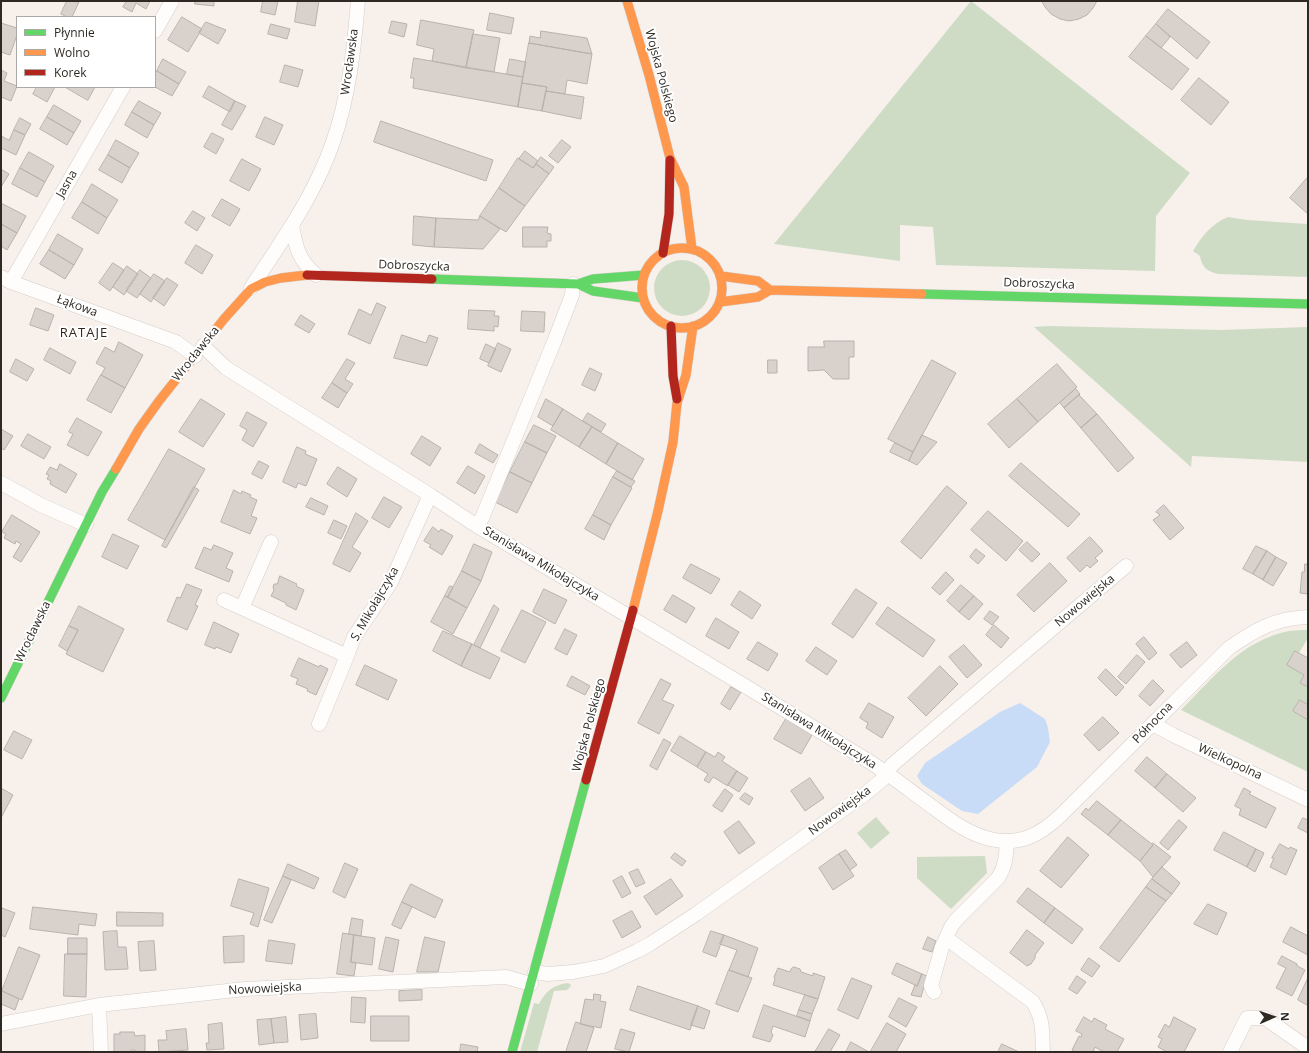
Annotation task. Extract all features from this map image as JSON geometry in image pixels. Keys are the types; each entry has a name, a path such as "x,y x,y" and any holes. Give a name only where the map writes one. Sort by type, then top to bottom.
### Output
{"main road":[{"name":"Wojska Polskiego","path":"627,1 650,75 670,158 684,187 692,249"},
{"name":"Wojska Polskiego","path":"663,253 670,201 668,188 670,158"},
{"path":"674,248 692,249 707,256 715,265 721,276 722,289 720,302 713,313 705,321 693,326 682,328 671,326 661,320 647,306 641,291 644,275 649,265 656,257 663,253 674,248"},
{"name":"Dobroszycka","path":"251,289 265,282 282,278 316,275 576,284 594,279 644,275"},
{"name":"Dobroszycka","path":"721,276 758,281 770,290"},
{"name":"Dobroszycka","path":"576,284 593,291 643,298"},
{"name":"Wrocławska","path":"1,698 86,525 138,429 158,401 251,289"},
{"name":"Dobroszycka","path":"720,302 758,297 770,290 1308,304"},
{"name":"Wojska Polskiego","path":"671,326 673,376 677,403"},
{"name":"Wojska Polskiego","path":"512,1052 631,617 665,480 673,442 677,403 686,375 693,326"}],"street":[{"path":"156,29 172,1"},
{"name":"Wrocławska","path":"251,289 292,225 311,192 333,144 346,95 353,52 358,1"},
{"name":"Jasna","path":"6,279 122,88"},
{"path":"292,225 295,243 301,258 307,267 316,275"},
{"name":"Łąkowa","path":"6,279 199,351"},
{"path":"477,526 482,518 554,342 576,284"},
{"name":"Stanisława Mikołajczyka","path":"199,351 430,494 477,526 776,704 887,773"},
{"path":"1,483 41,505 86,525"},
{"name":"S. Mikołajczyka","path":"224,600 347,656 354,638 392,582 430,494"},
{"path":"242,608 271,542"},
{"name":"Nowowiejska","path":"1,1024 100,1005 245,988 506,977 533,978 548,974 560,974 604,966 650,944 696,914 865,794 883,779 892,765 1126,566"},
{"name":"Północna","path":"887,773 953,823 980,836 1007,841 1030,837 1050,826 1228,648 1255,630 1266,625 1278,621 1308,618"},
{"path":"319,724 347,656"},
{"name":"Wielkopolna","path":"1153,724 1308,800"},
{"path":"934,992 931,986 946,938 951,927 956,920 998,878 1005,863 1007,841"},
{"path":"946,938 1033,1002 1042,1022 1042,1052"},
{"path":"100,1005 101,1052"},
{"path":"1230,1052 1247,1018 1265,1018 1308,1048"}],"green space":[{"path":"971,1 1190,173 1156,216 1155,271 936,265 933,227 900,225 900,261 774,244"},
{"path":"1228,217 1247,220 1308,224 1308,277 1219,274 1206,269 1202,264 1200,256 1193,251 1200,240 1212,227"},
{"path":"682,260 697,265 705,273 710,288 705,303 697,311 682,316 667,311 659,303 654,288 659,273 667,265"},
{"path":"1049,326 1221,330 1308,327 1308,462 1192,456 1191,467 1034,327"},
{"path":"1308,630 1308,638 1299,653 1295,651 1287,665 1304,675 1300,683 1308,687 1308,705 1300,700 1293,711 1308,720 1308,772 1181,710 1229,662 1257,643 1272,636 1289,631"},
{"path":"876,817 890,833 871,849 857,833"},
{"path":"985,856 987,873 951,909 917,878 917,857"},
{"path":"567,983 571,986 567,990 554,991 537,1052 520,1052 534,1003 539,1004 544,996 554,987"}],"water":[{"path":"1020,703 1045,719 1048,728 1050,742 1037,767 978,814 962,811 922,784 917,776 925,763 1000,712"}],"building":[{"path":"67,1 79,2 72,16 65,16 61,14"},
{"path":"127,1 150,1 146,9 136,3 132,12 123,7"},
{"path":"195,1 214,1 214,6 195,4"},
{"path":"263,1 278,1 275,15 261,12"},
{"path":"298,1 319,1 315,26 295,22"},
{"path":"1042,1 1097,1 1087,15 1079,19 1069,21 1060,19 1051,14"},
{"path":"1168,9 1210,42 1197,59 1156,24"},
{"path":"490,13 514,18 511,34 487,30"},
{"path":"182,17 202,29 188,52 168,40"},
{"path":"421,20 474,30 466,68 432,61 434,49 417,45"},
{"path":"392,21 407,24 404,37 389,33"},
{"path":"206,22 226,30 218,44 199,33"},
{"path":"1,23 16,28 16,38 10,55 1,52"},
{"path":"271,24 290,29 287,39 268,34"},
{"path":"1156,24 1170,37 1161,48 1146,36"},
{"path":"541,31 587,38 592,54 529,43 530,36 540,38"},
{"path":"473,34 500,38 494,72 466,68"},
{"path":"1146,36 1189,69 1172,90 1129,57"},
{"path":"529,43 592,54 587,84 567,80 565,94 546,91 547,87 522,83"},
{"path":"414,58 523,77 518,107 413,88 414,78 411,78"},
{"path":"163,59 186,72 179,84 157,71"},
{"path":"510,59 526,62 523,77 507,74"},
{"path":"285,65 303,70 298,87 280,82"},
{"path":"1,70 7,73 4,81 16,86 16,88 11,101 1,97"},
{"path":"157,71 179,84 172,96 156,88"},
{"path":"1199,78 1229,102 1211,125 1181,100"},
{"path":"522,83 547,87 542,111 518,107"},
{"path":"209,86 235,101 230,112 203,97"},
{"path":"36,88 54,88 47,102 33,94"},
{"path":"67,88 94,88 88,100"},
{"path":"546,91 584,97 581,119 542,111"},
{"path":"139,101 161,113 154,125 132,112"},
{"path":"235,101 246,106 232,130 222,125"},
{"path":"54,105 81,121 74,133 47,117"},
{"path":"132,112 154,125 147,138 125,125"},
{"path":"47,117 74,133 67,145 40,129"},
{"path":"265,117 283,125 274,145 256,137"},
{"path":"20,118 31,124 25,135 14,130"},
{"path":"381,121 493,160 486,181 374,142"},
{"path":"14,130 25,135 16,155 1,148 1,136 9,140"},
{"path":"212,133 224,139 216,154 204,147"},
{"path":"116,140 139,153 130,168 108,155"},
{"path":"562,140 571,147 558,163 549,156"},
{"path":"525,151 538,161 533,168 519,159"},
{"path":"29,152 54,166 45,182 20,168"},
{"path":"108,155 130,168 122,183 99,170"},
{"path":"541,157 554,167 549,174 536,164"},
{"path":"518,158 533,168 536,164 549,174 525,206 499,188"},
{"path":"242,159 261,169 249,191 230,181"},
{"path":"20,168 45,182 37,197 12,184"},
{"path":"1,169 9,174 1,187"},
{"path":"1308,177 1308,214 1290,198"},
{"path":"92,184 118,200 107,218 82,202"},
{"path":"499,188 525,206 506,232 480,216"},
{"path":"222,199 240,209 230,226 212,216"},
{"path":"82,202 107,218 98,234 72,218"},
{"path":"3,204 26,216 17,233 1,224 1,207"},
{"path":"193,211 205,218 197,231 185,223"},
{"path":"414,216 436,218 434,247 413,245"},
{"path":"480,216 500,229 483,249 434,247 436,218 478,220"},
{"path":"1,224 17,233 7,250 1,246"},
{"path":"523,227 548,227 547,233 551,234 551,241 547,241 547,247 523,247"},
{"path":"58,234 83,249 74,265 49,250"},
{"path":"196,245 213,255 202,274 185,263"},
{"path":"49,250 74,265 65,279 40,264"},
{"path":"113,263 124,270 110,291 99,283"},
{"path":"127,266 138,274 124,295 113,287"},
{"path":"140,270 151,278 137,298 126,291"},
{"path":"154,274 165,281 151,302 140,294"},
{"path":"167,278 178,285 164,306 153,298"},
{"path":"377,303 386,307 370,344 348,334 359,309 371,315"},
{"path":"36,308 54,315 48,331 30,325"},
{"path":"469,310 495,311 494,316 499,316 498,327 494,326 494,331 468,329"},
{"path":"522,311 545,312 544,332 521,331"},
{"path":"301,315 315,324 309,333 295,325"},
{"path":"402,335 426,343 429,335 438,338 427,366 394,358"},
{"path":"824,341 854,341 854,357 849,357 849,379 833,379 824,370 808,371 808,347 824,347"},
{"path":"119,342 143,355 125,388 101,375 105,368 96,363 105,347 114,352"},
{"path":"498,343 511,349 501,372 488,366"},
{"path":"486,344 496,349 489,363 480,359"},
{"path":"50,348 76,362 70,374 44,360"},
{"path":"16,359 34,369 27,381 10,372"},
{"path":"347,359 355,363 345,379 353,384 347,393 332,383"},
{"path":"768,360 777,360 777,373 768,373"},
{"path":"932,360 956,373 913,452 888,439"},
{"path":"1057,364 1077,387 1038,422 1017,399"},
{"path":"590,368 602,374 595,391 582,385"},
{"path":"101,375 125,388 111,413 87,400"},
{"path":"332,383 347,393 338,408 322,398"},
{"path":"1076,389 1080,394 1064,408 1060,403"},
{"path":"1079,395 1097,414 1081,428 1064,408"},
{"path":"201,399 225,414 203,447 179,432"},
{"path":"546,399 563,409 553,426 538,417"},
{"path":"1017,399 1038,422 1009,448 988,424"},
{"path":"563,409 592,427 579,447 551,430"},
{"path":"247,412 267,423 253,447 242,440 247,430 240,426"},
{"path":"588,413 606,424 601,432 583,421"},
{"path":"1097,414 1134,458 1118,472 1081,428"},
{"path":"77,418 102,432 88,456 67,445 73,434 69,432"},
{"path":"534,425 556,436 547,453 525,442"},
{"path":"592,427 618,443 606,464 579,447"},
{"path":"1,429 13,436 4,450 1,448"},
{"path":"28,434 51,447 44,459 21,446"},
{"path":"922,435 937,442 917,465 909,461"},
{"path":"422,436 441,448 430,466 411,454"},
{"path":"525,442 547,453 532,483 510,472"},
{"path":"618,443 644,459 632,480 606,464"},
{"path":"895,443 913,452 909,461 890,452"},
{"path":"480,444 498,455 493,463 475,453"},
{"path":"297,447 306,451 305,454 317,459 306,486 298,483 296,488 283,482"},
{"path":"169,449 205,469 165,540 128,520"},
{"path":"259,461 269,466 262,479 252,474"},
{"path":"1021,463 1080,514 1068,527 1009,476"},
{"path":"60,464 77,474 66,493 50,484 51,481 47,479 49,475 46,474 50,467 57,470"},
{"path":"468,466 485,476 475,494 457,483"},
{"path":"338,467 357,479 347,497 327,484"},
{"path":"617,471 635,481 631,487 613,477"},
{"path":"510,472 532,483 517,513 495,502"},
{"path":"613,477 632,488 611,525 593,515"},
{"path":"947,486 967,503 921,559 901,542"},
{"path":"194,487 199,490 166,548 162,546"},
{"path":"234,490 241,494 242,491 251,495 250,497 257,500 251,516 257,518 250,534 221,522"},
{"path":"384,497 402,507 389,528 372,518"},
{"path":"311,498 328,506 324,515 306,507"},
{"path":"1164,505 1184,528 1170,540 1153,520 1160,515 1156,512"},
{"path":"988,511 1023,541 1006,561 971,530"},
{"path":"356,513 368,521 352,547 361,553 350,572 333,564"},
{"path":"12,515 40,532 21,562 13,557 21,544 16,541 15,544 4,538 6,534 2,532"},
{"path":"593,515 611,525 604,540 585,529"},
{"path":"334,520 347,526 341,539 328,533"},
{"path":"433,527 439,532 441,529 453,536 442,555 429,547 431,545 424,541"},
{"path":"113,534 139,546 127,569 102,557"},
{"path":"1090,537 1103,551 1095,558 1098,561 1090,568 1087,565 1080,572 1067,558"},
{"path":"1027,542 1040,554 1032,562 1019,550"},
{"path":"474,544 492,552 481,581 462,571"},
{"path":"214,545 233,553 226,568 233,571 229,582 195,568 204,547 211,550"},
{"path":"1256,546 1267,551 1253,574 1243,569"},
{"path":"976,549 985,556 978,564 970,557"},
{"path":"1267,551 1276,557 1263,580 1253,574"},
{"path":"1276,557 1287,563 1273,586 1263,580"},
{"path":"1050,563 1067,581 1034,612 1017,595"},
{"path":"691,564 720,579 711,594 683,578"},
{"path":"1305,564 1308,564 1308,594 1300,593 1302,572 1304,572"},
{"path":"462,571 481,581 467,608 448,597"},
{"path":"946,572 954,580 940,595 932,588"},
{"path":"280,576 297,584 296,586 304,590 296,610 286,605 286,603 271,596 274,590 274,584 277,584"},
{"path":"187,584 202,590 195,605 198,606 187,630 167,621 177,597 180,598"},
{"path":"961,585 974,596 959,612 947,601"},
{"path":"450,586 453,587 448,597 445,596"},
{"path":"544,589 567,600 555,624 533,612"},
{"path":"856,589 877,603 853,638 832,624"},
{"path":"740,591 761,605 752,619 731,605"},
{"path":"673,595 695,608 686,623 664,610"},
{"path":"445,596 467,608 453,634 431,622"},
{"path":"974,596 983,604 969,620 959,612"},
{"path":"494,605 499,609 480,648 474,645"},
{"path":"79,606 124,629 103,672 66,654 78,630 69,626"},
{"path":"888,607 935,640 923,657 876,624"},
{"path":"522,610 546,622 525,663 501,651"},
{"path":"990,611 999,617 992,625 984,619"},
{"path":"716,618 739,632 729,649 706,636"},
{"path":"214,622 239,634 231,653 216,647 215,649 205,645"},
{"path":"994,625 1009,638 1001,648 986,635"},
{"path":"69,626 78,630 67,651 59,646"},
{"path":"565,629 577,635 567,655 555,649"},
{"path":"443,631 472,644 461,666 433,651"},
{"path":"1144,637 1157,653 1149,660 1136,644"},
{"path":"758,642 778,654 768,671 747,659"},
{"path":"1187,642 1197,655 1181,668 1170,655"},
{"path":"472,644 500,658 490,679 461,666"},
{"path":"964,645 982,665 967,678 949,657"},
{"path":"816,647 837,661 827,675 806,661"},
{"path":"1295,651 1308,658 1308,687 1300,683 1304,675 1287,665"},
{"path":"1137,655 1145,662 1126,684 1118,677"},
{"path":"299,658 319,667 320,665 328,669 316,695 307,691 308,689 296,684 298,679 291,676"},
{"path":"365,665 397,680 388,700 356,685"},
{"path":"940,666 958,684 926,716 908,698"},
{"path":"1106,669 1124,687 1116,696 1098,678"},
{"path":"572,676 590,686 585,695 567,686"},
{"path":"661,679 671,684 662,700 674,705 659,734 638,723"},
{"path":"1153,680 1164,691 1150,706 1139,696"},
{"path":"731,687 741,692 730,710 721,704"},
{"path":"1300,700 1308,705 1308,720 1293,711"},
{"path":"869,703 894,717 882,738 866,728 868,723 860,718"},
{"path":"1103,717 1119,733 1099,751 1084,735"},
{"path":"786,719 812,735 801,754 774,739"},
{"path":"14,731 32,740 22,759 4,750"},
{"path":"680,736 706,752 697,767 671,751"},
{"path":"664,739 671,743 657,770 650,766"},
{"path":"706,752 715,757 718,752 725,757 722,761 737,771 728,786 713,777 709,783 704,780 708,774 697,767"},
{"path":"1147,757 1167,774 1155,788 1135,771"},
{"path":"737,771 748,778 739,792 728,785"},
{"path":"1167,774 1196,798 1183,812 1155,788"},
{"path":"810,778 824,798 805,811 791,791"},
{"path":"1,788 13,795 1,818"},
{"path":"1244,788 1251,792 1249,794 1276,808 1266,828 1239,815 1241,809 1235,806"},
{"path":"725,789 733,795 722,812 713,806"},
{"path":"745,793 753,798 749,805 740,799"},
{"path":"1097,801 1121,820 1108,835 1081,814 1086,808 1088,810"},
{"path":"1303,818 1308,820 1308,833 1298,828"},
{"path":"1121,820 1153,845 1140,861 1108,835"},
{"path":"1179,820 1187,827 1168,850 1160,843"},
{"path":"739,821 755,843 739,854 724,832"},
{"path":"1224,832 1256,849 1247,867 1214,850"},
{"path":"1068,837 1089,855 1061,888 1040,871"},
{"path":"1153,843 1171,857 1153,877 1140,861"},
{"path":"1280,844 1289,849 1290,847 1297,850 1286,875 1270,867 1274,858 1272,858"},
{"path":"1256,849 1264,853 1255,872 1247,867"},
{"path":"846,850 857,865 850,870 839,854"},
{"path":"675,853 686,861 682,866 671,858"},
{"path":"839,854 854,876 833,890 819,868"},
{"path":"345,863 358,869 345,898 333,892"},
{"path":"288,864 319,878 314,889 283,876"},
{"path":"1162,867 1180,883 1172,894 1152,879"},
{"path":"638,869 645,883 636,887 629,873"},
{"path":"283,876 291,880 272,923 264,920"},
{"path":"622,876 631,893 622,898 613,881"},
{"path":"239,879 269,888 258,927 250,924 254,913 231,906"},
{"path":"671,879 683,896 656,915 644,897"},
{"path":"1152,879 1172,894 1166,901 1146,887"},
{"path":"411,884 443,900 435,918 402,902"},
{"path":"1146,887 1166,901 1119,962 1100,948"},
{"path":"1028,888 1055,908 1044,923 1017,902"},
{"path":"402,902 412,907 401,929 392,925"},
{"path":"1208,904 1227,913 1217,935 1194,924"},
{"path":"33,907 97,914 95,926 79,924 78,935 30,929"},
{"path":"2,908 15,913 5,937 1,935"},
{"path":"1055,908 1083,929 1072,944 1044,923"},
{"path":"632,911 641,927 622,938 613,921"},
{"path":"117,912 163,913 163,926 117,926"},
{"path":"352,918 363,920 361,936 349,934"},
{"path":"1291,927 1308,936 1308,955 1283,942"},
{"path":"1027,930 1044,943 1035,955 1035,958 1031,964 1027,966 1010,953"},
{"path":"117,931 118,947 126,947 128,969 105,970 103,932"},
{"path":"711,931 724,935 716,957 703,952"},
{"path":"343,933 354,935 351,962 356,963 354,976 337,974"},
{"path":"354,935 375,938 372,965 351,962"},
{"path":"724,935 758,948 748,977 729,970 737,950 720,944"},
{"path":"244,936 244,962 224,963 223,937"},
{"path":"386,937 399,940 393,972 379,969"},
{"path":"425,937 445,942 438,972 417,972"},
{"path":"928,937 936,941 932,952 923,949"},
{"path":"68,938 87,938 87,954 68,954"},
{"path":"269,940 295,944 292,964 266,961"},
{"path":"154,941 156,970 140,971 138,942"},
{"path":"19,947 40,955 22,1000 2,991"},
{"path":"65,954 87,954 86,997 64,996"},
{"path":"1282,956 1305,970 1292,996 1276,988 1286,968 1278,964"},
{"path":"1089,958 1100,966 1092,977 1081,970"},
{"path":"897,963 922,974 917,986 892,974"},
{"path":"794,967 800,969 801,972 813,976 813,973 825,977 818,999 773,985 775,979 774,977 778,968 790,972"},
{"path":"729,970 752,978 738,1012 716,1004"},
{"path":"922,974 927,976 921,997 911,995 915,985 917,986"},
{"path":"1077,976 1086,982 1077,994 1069,989"},
{"path":"852,978 872,986 858,1019 838,1010"},
{"path":"1308,978 1308,1003 1307,1005 1298,1000"},
{"path":"638,986 698,1006 690,1030 630,1010"},
{"path":"422,990 422,1000 399,1001 399,991"},
{"path":"2,991 19,999 15,1010 1,1004"},
{"path":"594,994 601,995 600,1001 606,1002 601,1028 580,1024 585,999 593,1000"},
{"path":"805,995 818,999 812,1014 799,1010"},
{"path":"352,997 366,998 365,1023 351,1022"},
{"path":"899,998 917,1007 906,1027 889,1017"},
{"path":"764,1005 810,1021 805,1037 773,1026 771,1032 773,1035 770,1042 753,1037"},
{"path":"698,1006 710,1011 704,1029 691,1025"},
{"path":"799,1010 812,1014 810,1021 797,1016"},
{"path":"316,1014 318,1038 301,1040 299,1015"},
{"path":"371,1016 409,1016 409,1041 371,1041"},
{"path":"286,1017 288,1042 274,1043 271,1019"},
{"path":"1084,1017 1092,1022 1094,1018 1107,1025 1105,1029 1124,1039 1117,1052 1104,1052 1095,1047 1093,1052 1075,1052 1072,1050 1079,1036 1081,1037 1082,1034 1076,1031"},
{"path":"1174,1017 1196,1029 1184,1052 1167,1052 1158,1047 1162,1039 1158,1037 1165,1024 1169,1027"},
{"path":"271,1019 274,1043 259,1045 257,1020"},
{"path":"576,1022 594,1028 586,1052 566,1052"},
{"path":"222,1023 224,1049 207,1050 206,1043 209,1043 208,1025"},
{"path":"887,1023 906,1034 896,1052 871,1051"},
{"path":"186,1029 188,1050 159,1052 158,1040 167,1040 166,1031"},
{"path":"621,1029 635,1033 629,1052 615,1049"},
{"path":"829,1029 840,1035 830,1052 815,1052"},
{"path":"120,1032 134,1032 135,1036 145,1035 145,1052 135,1052 135,1050 131,1050 131,1052 114,1052 114,1034 120,1034"},
{"path":"851,1042 869,1052 846,1052"},
{"path":"461,1044 478,1047 477,1052 460,1052"},
{"path":"1002,1044 1019,1052 998,1052"}],"traffic: fast":[{"path":"432,279 578,284 593,279 644,275"},
{"path":"578,284 593,291 643,298"},
{"path":"922,294 1308,304"},
{"path":"1,698 102,492 116,469"},
{"path":"512,1052 586,780"}],"traffic: slow":[{"path":"627,1 649,75 670,158 684,187 692,249"},
{"path":"682,248 697,251 710,260 719,273 722,288 719,303 710,316 697,325 682,328 667,325 654,316 645,303 642,288 645,273 654,260 667,251 682,248"},
{"path":"116,469 139,429 159,401 224,319 251,289 265,282 281,278 307,275"},
{"path":"721,276 758,281 770,290"},
{"path":"720,302 758,297 770,290 922,294"},
{"path":"633,610 658,511 673,442 677,403 686,375 693,326"}],"traffic: jam":[{"path":"663,253 669,214 670,160"},
{"path":"307,275 432,279"},
{"path":"671,326 673,376 677,399"},
{"path":"586,780 633,610"}],"district":[{"name":"RATAJE","path":"84,333"}]}
